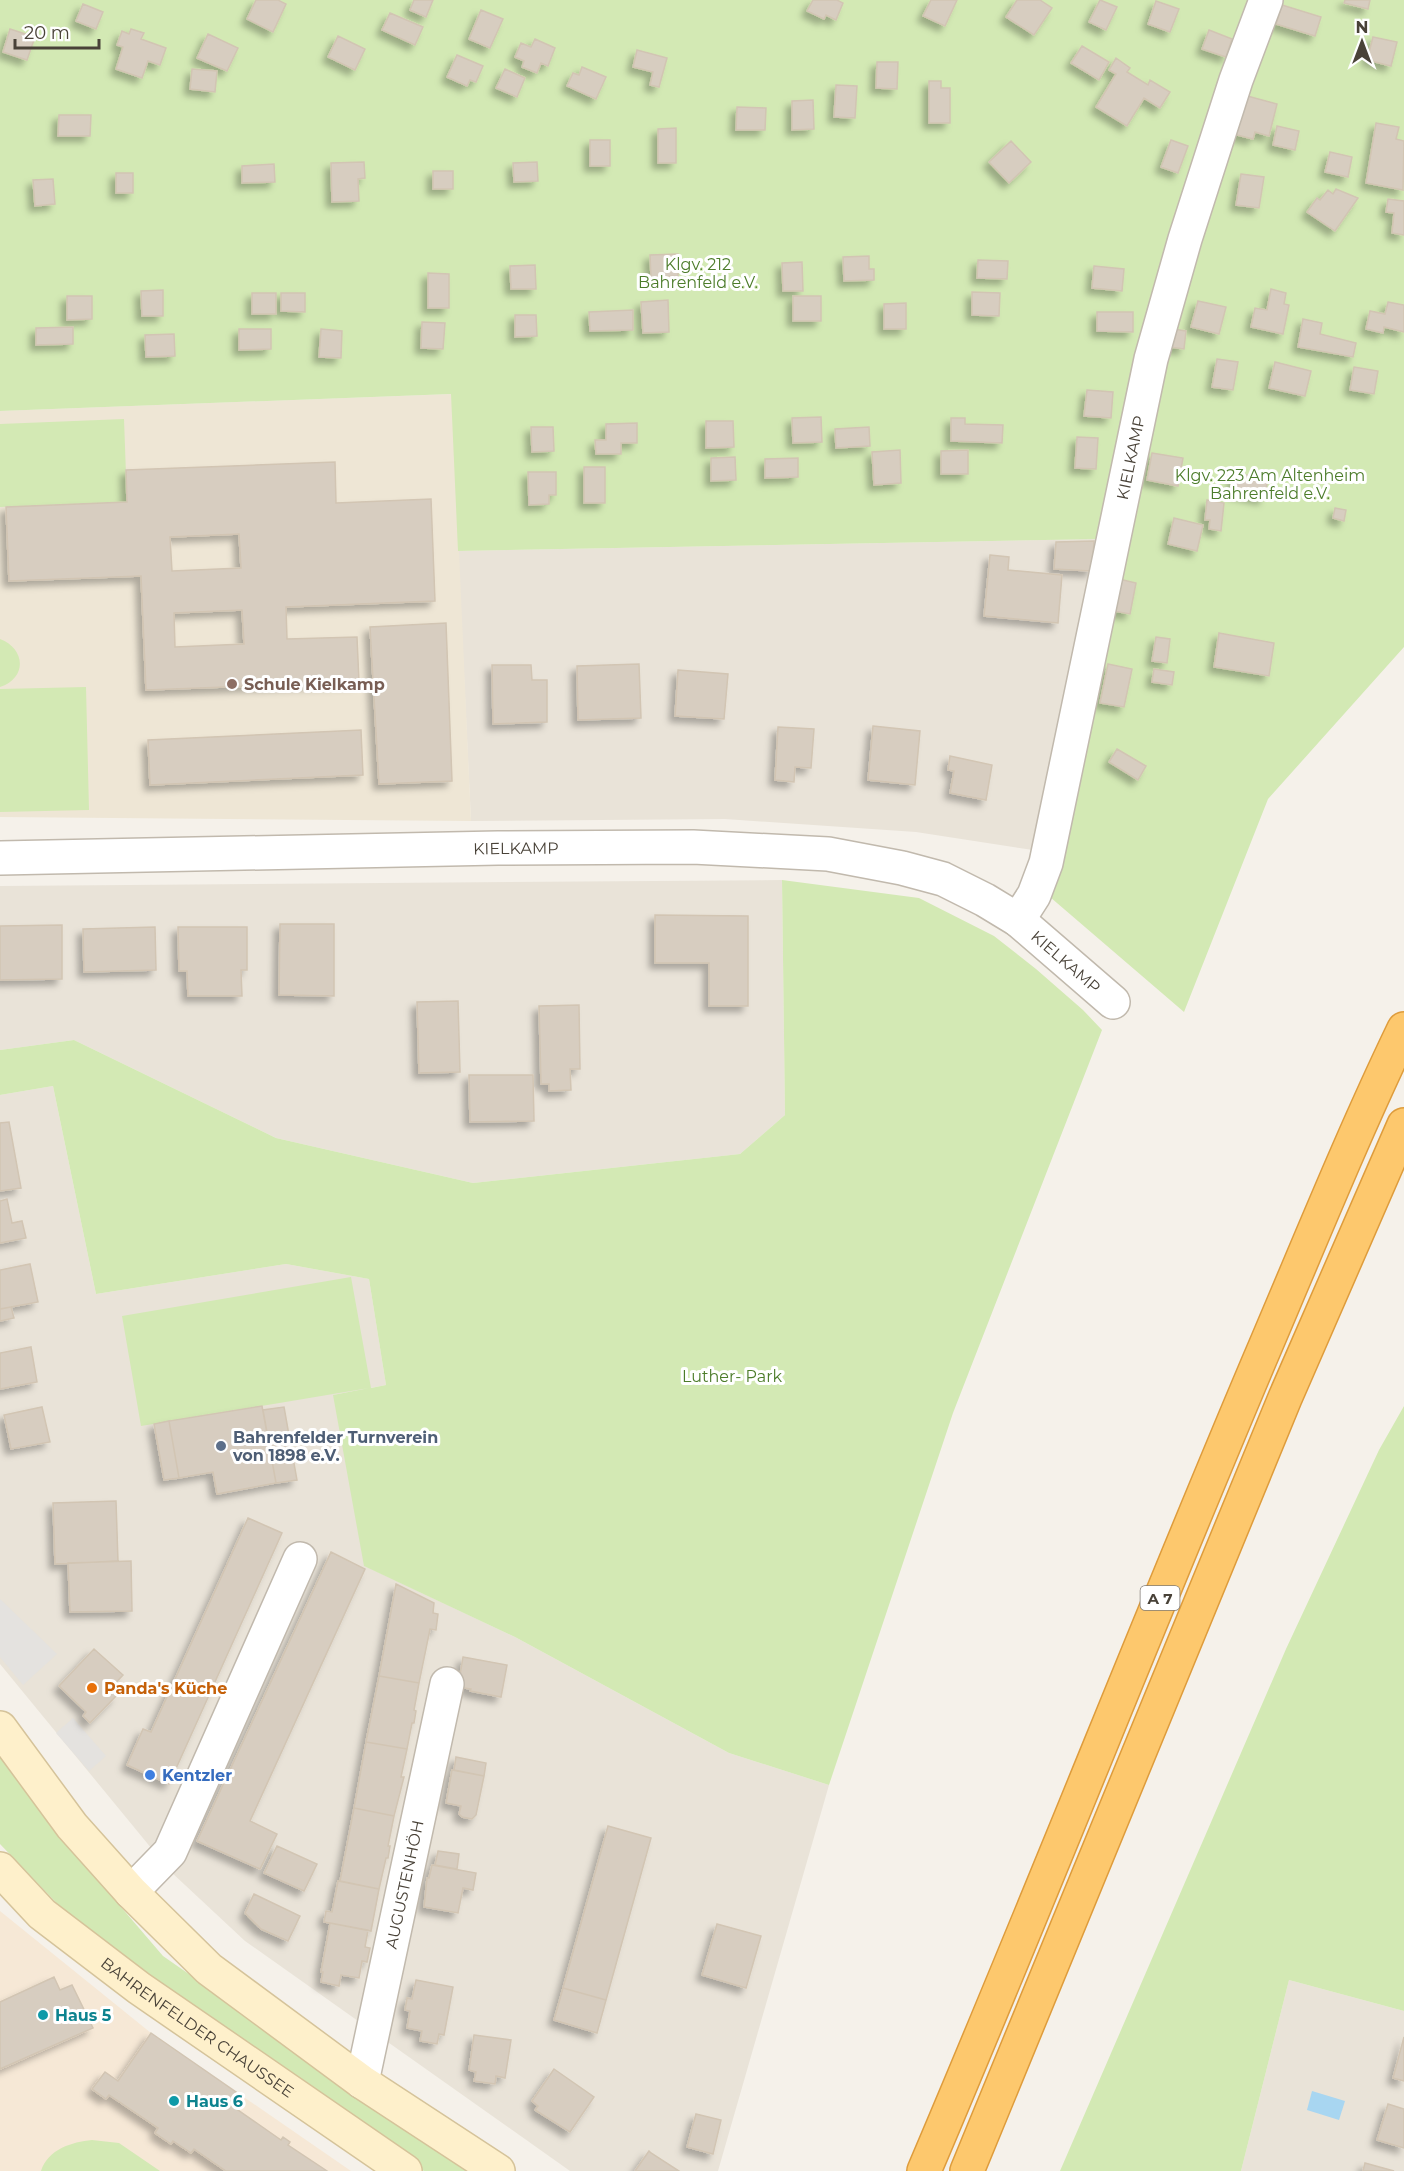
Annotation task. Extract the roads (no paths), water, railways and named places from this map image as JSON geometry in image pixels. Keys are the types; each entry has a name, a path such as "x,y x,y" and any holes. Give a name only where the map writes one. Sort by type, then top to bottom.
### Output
{"highway":[{"name":"A 7","path":"924,2171 991,2014 1190,1526 1307,1248 1404,1029"},
{"name":"A 7","path":"967,2171 1285,1398 1404,1125"}],"main road":[{"path":"0,1728 72,1826 130,1892 209,1969 362,2082 498,2171"},
{"name":"BAHRENFELDER CHAUSSEE","path":"0,1869 42,1914 139,1988 405,2171"}],"street":[{"name":"KIELKAMP","path":"1018,920 1034,895 1046,863 1151,359 1185,239 1236,80 1266,0"},
{"name":"KIELKAMP","path":"0,858 498,848 693,847 828,854 869,860 932,876 985,900 1018,920 1113,1002"},
{"path":"130,1892 170,1852 300,1558"},
{"name":"AUGUSTENHÖH","path":"362,2082 447,1684"}],"water":[{"path":"1312,2091 1345,2101 1339,2120 1307,2110"}],"place":[{"name":"Schule Kielkamp","path":"232,684"},
{"name":"Bahrenfelder Turnverein von 1898 e.V.","path":"221,1446"},
{"name":"Panda's Küche","path":"92,1688"},
{"name":"Kentzler","path":"150,1775"},
{"name":"Haus 5","path":"43,2015"},
{"name":"Haus 6","path":"174,2101"}],"park label":[{"name":"Klgv. 212 Bahrenfeld e.V.","path":"698,273"},
{"name":"Klgv. 223 Am Altenheim Bahrenfeld e.V.","path":"1270,484"},
{"name":"Luther- Park","path":"732,1376"}]}
